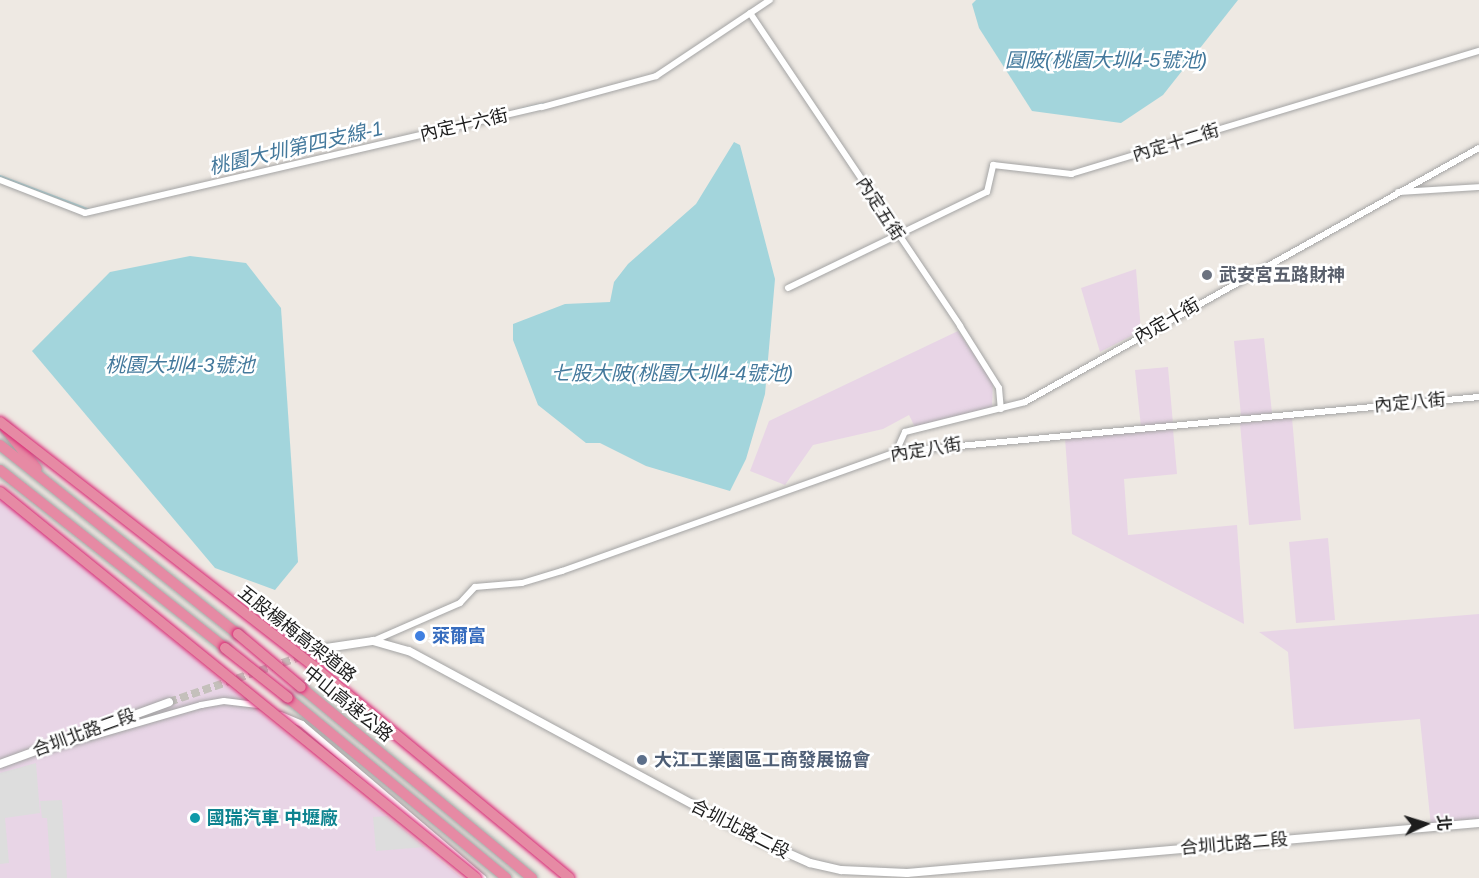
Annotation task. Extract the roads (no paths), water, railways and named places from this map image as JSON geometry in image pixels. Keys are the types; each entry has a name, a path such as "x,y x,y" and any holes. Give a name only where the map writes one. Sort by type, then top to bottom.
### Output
{"highway":[{"path":"0,422 50,485"},
{"name":"五股楊梅高架道路","path":"0,422 309,663 569,878"},
{"name":"中山高速公路","path":"0,445 238,634 532,878"},
{"name":"中山高速公路","path":"0,470 288,698 506,878"},
{"path":"0,492 476,878"}],"street":[{"name":"內定十六街","path":"0,180 85,213 652,77 770,0"},
{"name":"內定五街","path":"750,13 999,388 1000,409"},
{"name":"內定十二街","path":"897,235 987,192 993,165 1071,174 1479,51"},
{"path":"1398,192 1479,148"},
{"name":"內定十街","path":"896,452 905,432 1025,402 1398,192 1479,187"},
{"path":"788,288 897,235"},
{"name":"內定八街","path":"373,641 460,603 475,586 522,583 562,571 896,452 1479,397"},
{"name":"合圳北路二段","path":"326,648 373,641 409,651 756,839 810,863 841,870 907,873 1479,823"},
{"name":"合圳北路二段","path":"0,764 169,702"},
{"path":"33,752 114,732 201,705 250,702 302,724 483,878"},
{"path":"93,730 114,732"}],"water":[{"name":"圓陂(桃園大圳4-5號池)","path":"976,0 1238,0 1163,95 1121,123 1032,111 979,28 972,4"},
{"name":"七股大陂(桃園大圳4-4號池)","path":"734,142 740,145 775,279 765,394 746,459 730,491 646,466 600,443 586,443 538,405 513,340 513,324 565,304 610,302 614,282 628,264 696,204"},
{"name":"桃園大圳4-3號池","path":"190,256 246,263 281,308 298,562 275,590 215,568 32,351 110,272"}],"waterway":[{"name":"桃園大圳第四支線-1","path":"522,109 543,104"},
{"name":"桃園大圳第四支線-1","path":"0,176 90,210"}],"tunnel":[{"path":"169,702 326,648"}],"place":[{"name":"武安宮五路財神","path":"1207,275"},
{"name":"萊爾富","path":"420,636"},
{"name":"大江工業園區工商發展協會","path":"642,760"},
{"name":"國瑞汽車 中壢廠","path":"195,818"}]}
